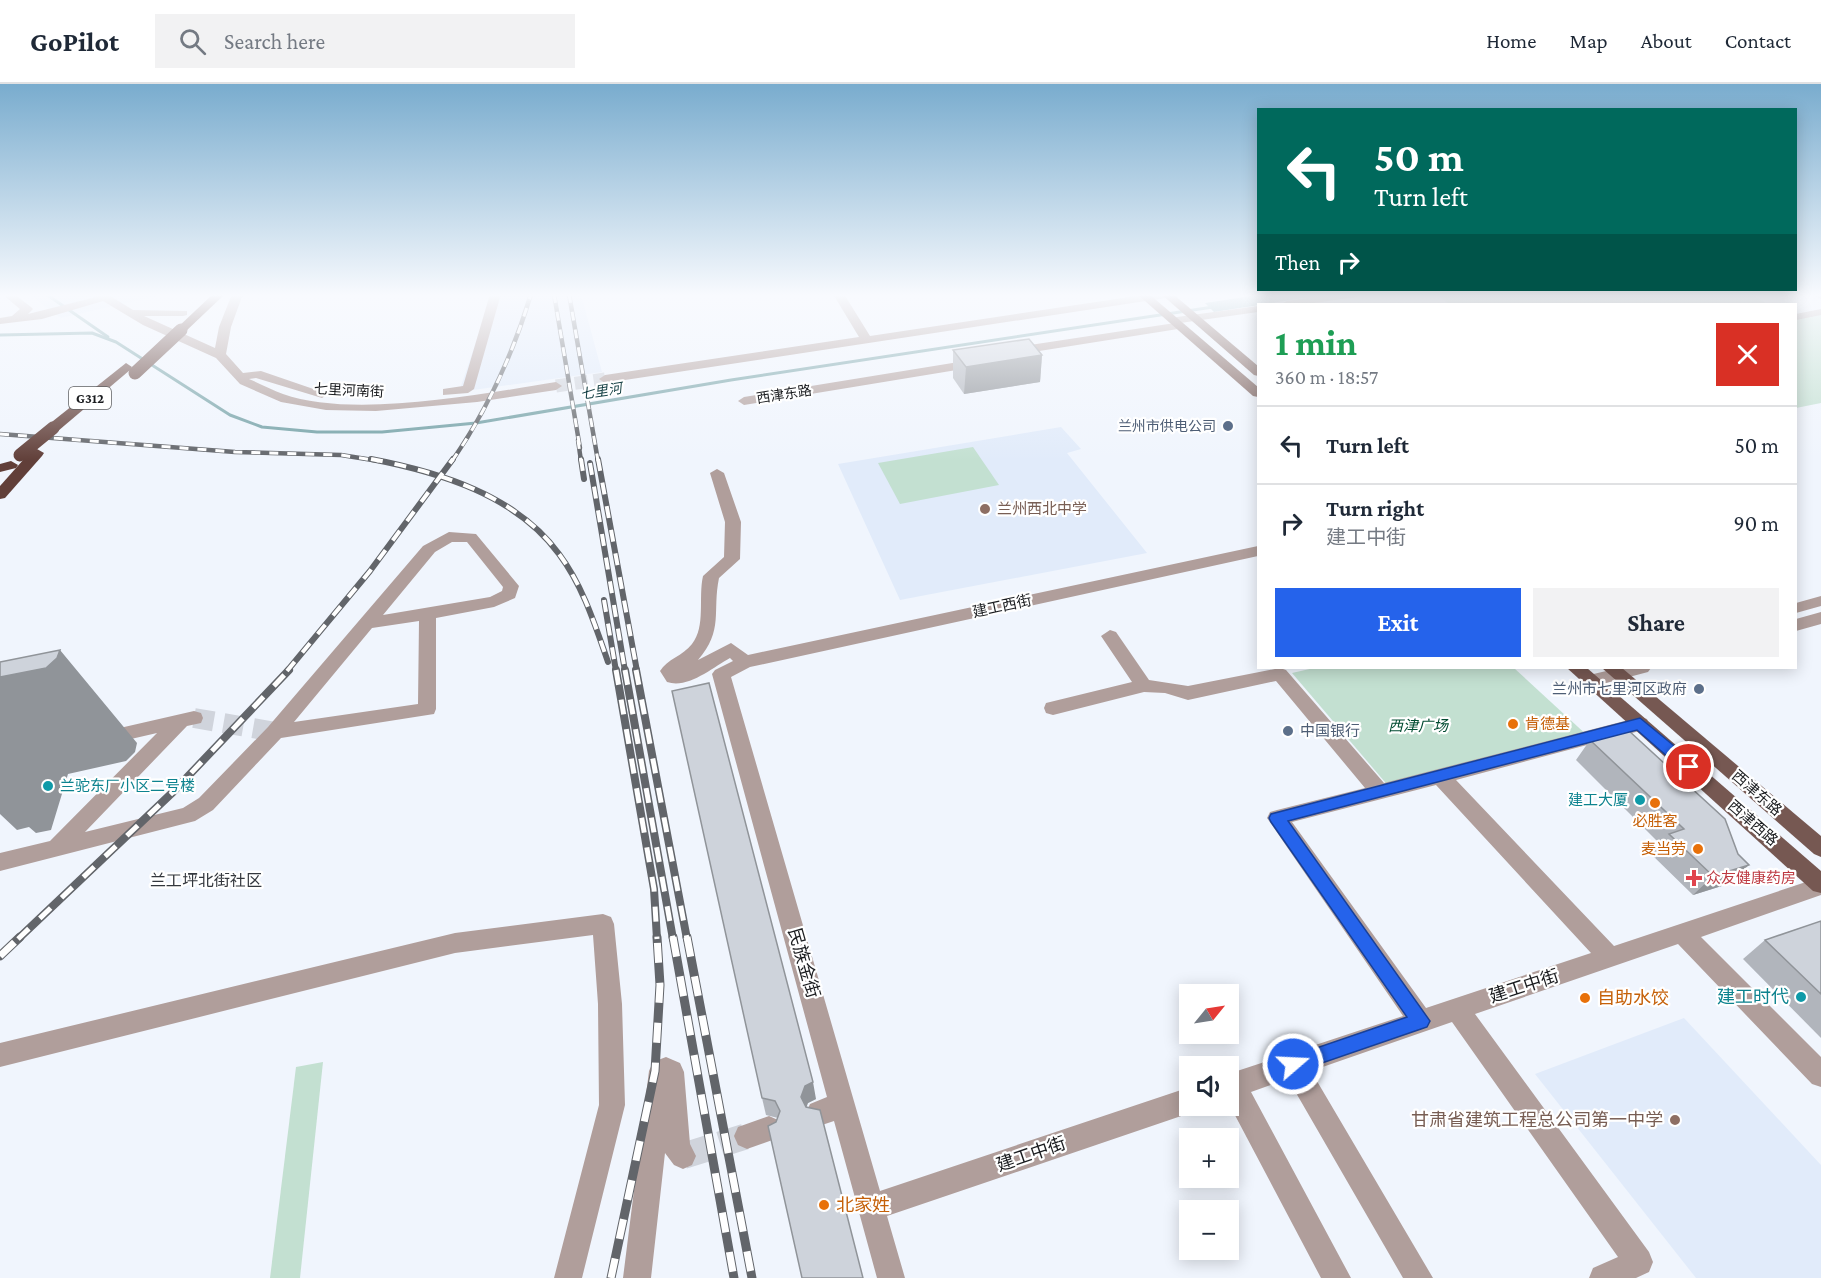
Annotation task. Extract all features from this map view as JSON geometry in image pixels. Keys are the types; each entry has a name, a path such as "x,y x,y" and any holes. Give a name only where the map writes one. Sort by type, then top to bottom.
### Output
{"highway":[{"name":"G312","path":"0,478 153,350"},
{"name":"G312","path":"0,495 12,466 37,453 59,429"},
{"path":"0,483 12,466"}],"main road":[{"path":"1207,350 1257,392"},
{"path":"1232,350 1257,371"},
{"name":"西津东路","path":"1614,671 1821,848"},
{"name":"西津西路","path":"1584,674 1821,885"}],"street":[{"path":"205,350 220,355 221,350"},
{"path":"237,377 257,374 325,395 395,398 468,389 480,350"},
{"path":"605,379 802,350"},
{"name":"西津东路","path":"744,401 991,361 1028,350"},
{"name":"七里河南街","path":"220,355 227,368 237,377 259,388 294,400 358,408 437,403 556,386"},
{"path":"717,473 733,522 732,559 711,576 708,593 710,626 705,638 691,658 669,671 673,678 684,676 731,649 745,662"},
{"path":"0,862 188,815 206,804 275,732 365,623 429,549 449,537 471,537 511,586 508,594 494,602 365,623"},
{"name":"建工西街","path":"745,662 1257,551"},
{"path":"1797,608 1821,601"},
{"path":"275,732 427,709 428,614"},
{"path":"1797,625 1821,618"},
{"path":"1110,636 1144,686"},
{"name":"民族金街","path":"745,662 721,674 844,1104 891,1278"},
{"path":"1584,674 1633,669"},
{"path":"1053,708 1144,686 1165,687 1188,693 1280,674 1380,792"},
{"path":"56,849 187,719 90,741"},
{"path":"1421,1021 1277,818 1640,724"},
{"path":"1440,776 1609,957"},
{"name":"建工中街","path":"1239,1083 1821,885"},
{"path":"0,1055 455,943 603,924 610,1004 612,1105 568,1278"},
{"path":"1682,933 1821,1075"},
{"path":"1456,1008 1639,1262 1603,1278"},
{"path":"1293,1064 1419,1278"},
{"path":"637,1278 650,1186 648,1168 662,1071 666,1069 671,1072 677,1150 683,1156"},
{"path":"1239,1100 1337,1278"},
{"path":"819,1113 844,1104"},
{"name":"建工中街","path":"872,1207 1179,1104"}],"shaded area":[{"path":"473,350 596,350 602,372 459,392"},
{"name":"兰州西北中学","path":"1061,427 1081,449 1067,453 1147,553 900,600 838,464"},
{"name":"甘肃省建筑工程总公司第一中学","path":"1684,1018 1821,1165 1821,1278 1696,1278 1535,1074"}],"green space":[{"path":"1797,350 1821,350 1821,403 1797,408"},
{"path":"973,447 999,485 900,504 878,463"},
{"name":"西津广场","path":"1310,669 1515,669 1590,738 1396,795 1292,673"},
{"path":"323,1062 300,1278 270,1278 296,1067"}],"building":[{"path":"953,350 1038,350 1042,355 966,367"},
{"path":"60,650 57,658 46,668 0,677 0,662"},
{"path":"709,683 813,1082 805,1086 801,1097 806,1107 820,1110 863,1278 802,1278 768,1126 776,1122 780,1111 775,1101 762,1098 672,691"},
{"path":"1628,730 1725,819 1738,854 1749,865 1713,876 1669,834 1684,829 1590,740"},
{"path":"1821,921 1821,994 1765,940"}],"waterway":[{"name":"七里河","path":"128,350 230,415 262,427 317,432 382,432 476,423 731,380 931,350"}],"tunnel":[{"path":"556,386 605,379"},
{"path":"194,718 275,732"},
{"path":"683,1156 747,1136"}],"railway":[{"path":"452,461 488,401 511,350"},
{"path":"563,350 580,448"},
{"path":"579,350 598,461"},
{"path":"0,434 235,452 341,455 379,461"},
{"path":"578,440 581,461"},
{"path":"371,459 440,476"},
{"path":"440,476 453,459"},
{"path":"581,459 584,479"},
{"path":"598,459 637,671"},
{"path":"590,463 625,671"},
{"path":"287,671 370,571 440,476"},
{"path":"440,476 499,501 541,534 559,554 575,579 588,606 608,662"},
{"path":"604,600 616,671"},
{"path":"18,939 173,792 289,670"},
{"path":"616,670 654,889 657,939"},
{"path":"625,670 673,939"},
{"path":"636,670 687,939"},
{"path":"0,956 20,937"},
{"path":"611,1278 655,1071 660,985 657,937"},
{"path":"673,937 734,1278"},
{"path":"687,937 752,1278"}],"place":[{"name":"兰州市供电公司","path":"1228,426"},
{"name":"兰州西北中学","path":"985,509"},
{"name":"兰州市七里河区政府","path":"1699,689"},
{"name":"肯德基","path":"1513,724"},
{"name":"中国银行","path":"1288,731"},
{"name":"兰驼东厂小区二号楼","path":"48,786"},
{"name":"建工大厦","path":"1640,800"},
{"name":"必胜客","path":"1655,803"},
{"name":"麦当劳","path":"1698,849"},
{"name":"众友健康药房","path":"1694,878"},
{"name":"建工时代","path":"1801,997"},
{"name":"自助水饺","path":"1585,998"},
{"name":"甘肃省建筑工程总公司第一中学","path":"1675,1120"},
{"name":"北家姓","path":"824,1205"}],"district":[{"name":"兰工坪北街社区","path":"206,880"}],"route":[{"path":"1293,1064 1421,1021 1277,818 1640,724 1689,767"}]}
